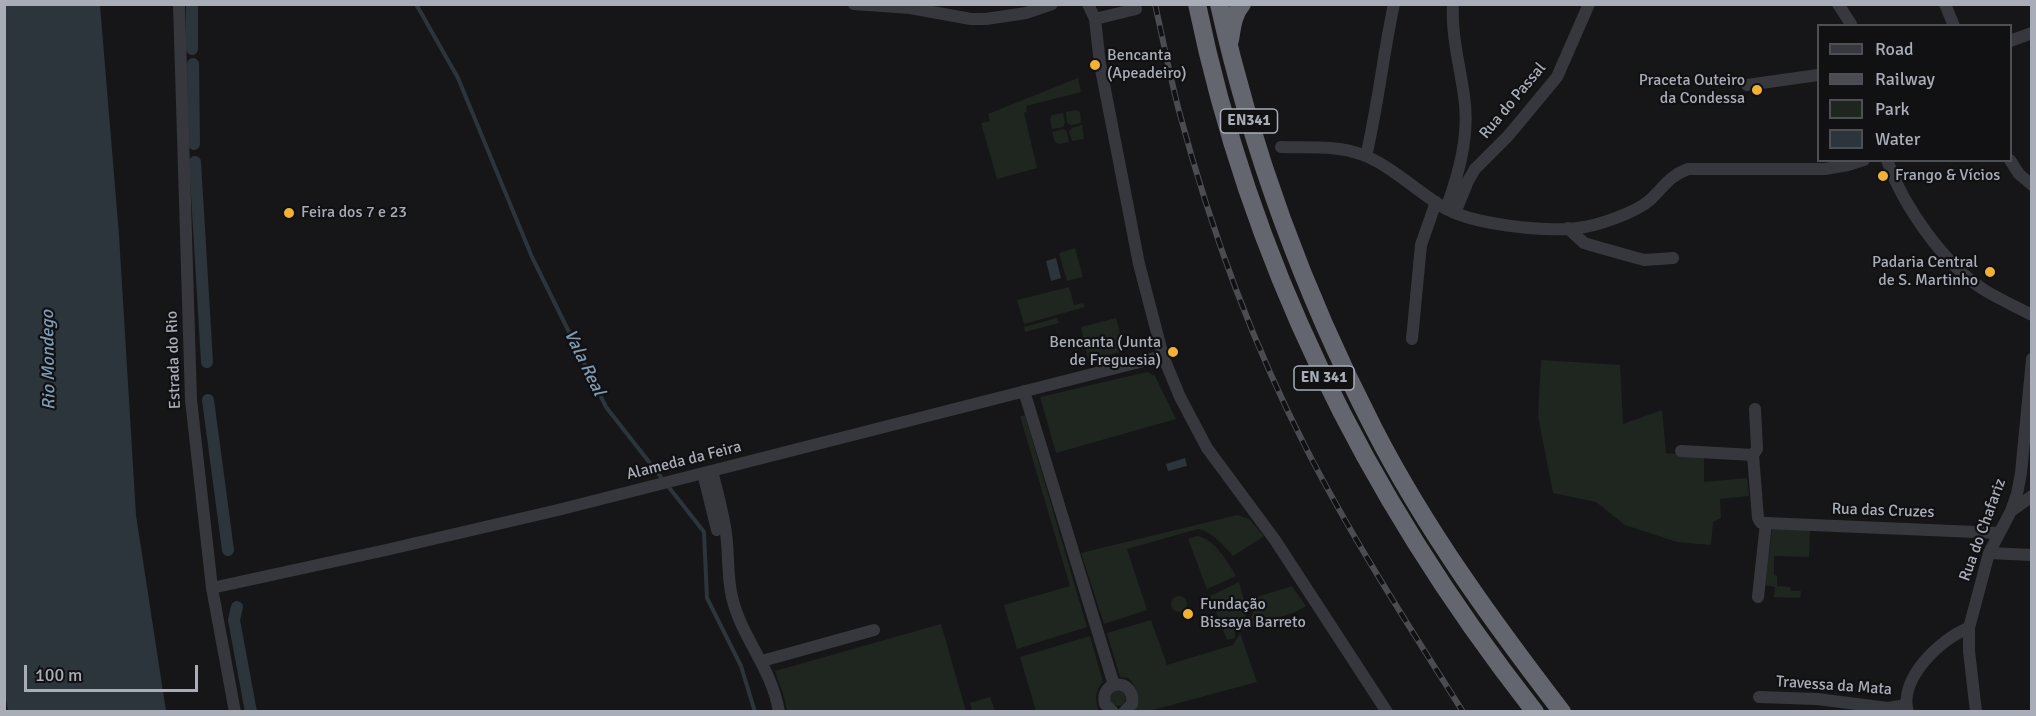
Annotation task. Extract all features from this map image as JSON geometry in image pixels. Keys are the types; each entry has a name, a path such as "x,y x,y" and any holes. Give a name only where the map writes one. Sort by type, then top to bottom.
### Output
{"highway":[{"name":"EN 341","path":"1197,4 1214,81 1244,182 1278,274 1317,363 1355,440 1429,564 1535,711"},
{"path":"1219,4 1228,48"},
{"path":"1228,48 1233,21 1242,4"},
{"name":"EN341","path":"1228,48 1272,194"},
{"name":"EN 341","path":"1272,194 1304,278 1375,431 1452,560 1562,711"}],"street":[{"name":"Estrada do Rio","path":"179,4 191,400 212,588 235,711"},
{"path":"854,4 910,8 971,19 986,19 1026,13 1052,4"},
{"path":"1088,4 1095,19 1100,64 1139,264 1163,356 1180,397 1207,448 1275,540 1387,711"},
{"path":"1366,156 1376,114 1386,40 1394,4"},
{"path":"1412,339 1421,245 1446,208 1458,177 1464,142 1465,99 1452,23 1453,4"},
{"name":"Rua do Passal","path":"1446,208 1475,169 1508,136 1557,77 1589,4"},
{"path":"1838,4 1850,24"},
{"path":"1845,4 1851,24"},
{"path":"1945,4 1953,24"},
{"path":"1095,19 1136,9"},
{"path":"2012,40 2031,33"},
{"path":"1747,85 1817,75"},
{"path":"1281,147 1342,148 1366,156 1446,208 1474,220 1506,226 1568,228 1579,228 1623,216 1650,200 1670,178 1688,169 1825,169 1858,162"},
{"path":"1888,162 1903,198 1921,225 1942,250 1980,287 2031,315"},
{"path":"2011,162 2019,174 2031,185"},
{"path":"1568,228 1584,243 1601,248 1644,260 1673,258"},
{"name":"Alameda da Feira","path":"212,588 386,550 707,472 1163,356"},
{"name":"Rua do Chafariz","path":"1976,711 1968,651 1969,628 1989,553 2011,511 2017,494 2021,473 2031,359"},
{"path":"1024,391 1114,685"},
{"path":"1755,409 1756,449 1753,455 1758,518 1761,523 1766,523 1758,597"},
{"path":"1681,451 1753,455"},
{"path":"707,472 726,533 732,599 762,661 777,697 779,711"},
{"path":"707,472 717,531 724,598 730,615 754,660 772,711"},
{"path":"2011,511 2031,495"},
{"name":"Rua das Cruzes","path":"1766,523 2000,533"},
{"path":"1989,553 2031,555"},
{"path":"1907,708 1906,693 1910,682 1923,664 1958,632 1969,628"},
{"path":"762,661 874,630"},
{"path":"1113,711 1108,708 1104,699 1107,690 1114,685 1123,685 1131,691 1132,704 1124,711"},
{"name":"Travessa da Mata","path":"1759,697 1817,699 1888,708 1907,708"}],"green space":[{"path":"1078,78 1081,92 1026,106 1027,112 1024,113 1037,168 997,179 981,123 990,121 988,114"},
{"path":"1077,110 1080,112 1081,123 1071,125 1067,123 1066,112"},
{"path":"1063,113 1065,123 1063,127 1052,129 1050,119 1052,115"},
{"path":"1082,125 1084,139 1072,141 1069,131"},
{"path":"1064,129 1069,142 1059,144 1055,142 1052,132"},
{"path":"1075,248 1083,277 1067,281 1059,253"},
{"path":"1069,287 1074,305 1083,303 1085,307 1024,324 1017,300"},
{"path":"1057,318 1059,323 1025,332 1024,327"},
{"path":"1116,318 1125,351 1088,360 1081,327"},
{"path":"1541,360 1620,365 1623,424 1662,410 1666,453 1704,456 1704,482 1747,478 1749,496 1720,499 1721,518 1713,522 1711,545 1677,542 1625,525 1596,502 1553,493 1538,416"},
{"path":"1147,372 1155,376 1176,419 1056,453 1040,397"},
{"path":"1025,415 1087,627 1017,649 1004,605 1070,586 1020,416"},
{"path":"1237,515 1249,519 1264,536 1233,556 1213,536 1198,529 1127,549 1147,610 1104,624 1081,553"},
{"path":"1772,528 1808,529 1810,532 1809,557 1774,556 1774,575 1777,576 1777,586 1790,587 1791,591 1801,591 1800,598 1774,597 1775,587 1765,585"},
{"path":"1197,536 1215,546 1236,576 1207,589 1188,539"},
{"path":"1239,582 1247,611 1244,619 1235,627 1235,638 1227,640 1210,596"},
{"path":"1292,586 1306,606 1240,631 1253,614 1253,598"},
{"path":"1176,596 1182,596 1187,604 1185,610 1176,612 1171,607 1171,601"},
{"path":"1151,620 1167,665 1233,645 1240,633 1257,682 1149,711 1134,711 1137,702 1136,689 1128,678 1120,677 1107,633"},
{"path":"941,624 966,711 787,711 775,671"},
{"path":"1090,636 1103,682 1097,692 1098,711 1036,711 1020,657"},
{"path":"1115,690 1121,690 1126,698 1124,704 1115,706 1110,701 1110,695"},
{"path":"990,697 995,711 972,711 970,703"}],"water":[{"name":"Rio Mondego","path":"4,5 100,5 119,235 136,515 166,711 8,711 4,690"},
{"path":"1056,258 1061,278 1051,281 1046,261"},
{"path":"1185,458 1187,466 1168,471 1166,464"}],"waterway":[{"path":"192,4 192,49"},
{"name":"Vala Real","path":"416,4 458,78 532,257 606,407 704,532 707,598 741,666 755,712"},
{"path":"193,64 194,144"},
{"path":"195,162 207,362"},
{"path":"208,400 228,550"},
{"path":"237,607 234,620 251,712"}],"railway":[{"path":"1155,4 1179,111 1204,198 1234,284 1268,368 1307,450 1343,517 1463,712"}],"place":[{"name":"Bencanta (Apeadeiro)","path":"1095,65"},
{"name":"Praceta Outeiro da Condessa","path":"1757,90"},
{"name":"Frango & Vícios","path":"1883,176"},
{"name":"Feira dos 7 e 23","path":"289,213"},
{"name":"Padaria Central de S. Martinho","path":"1990,272"},
{"name":"Bencanta (Junta de Freguesia)","path":"1173,352"},
{"name":"Fundação Bissaya Barreto","path":"1188,614"}]}
